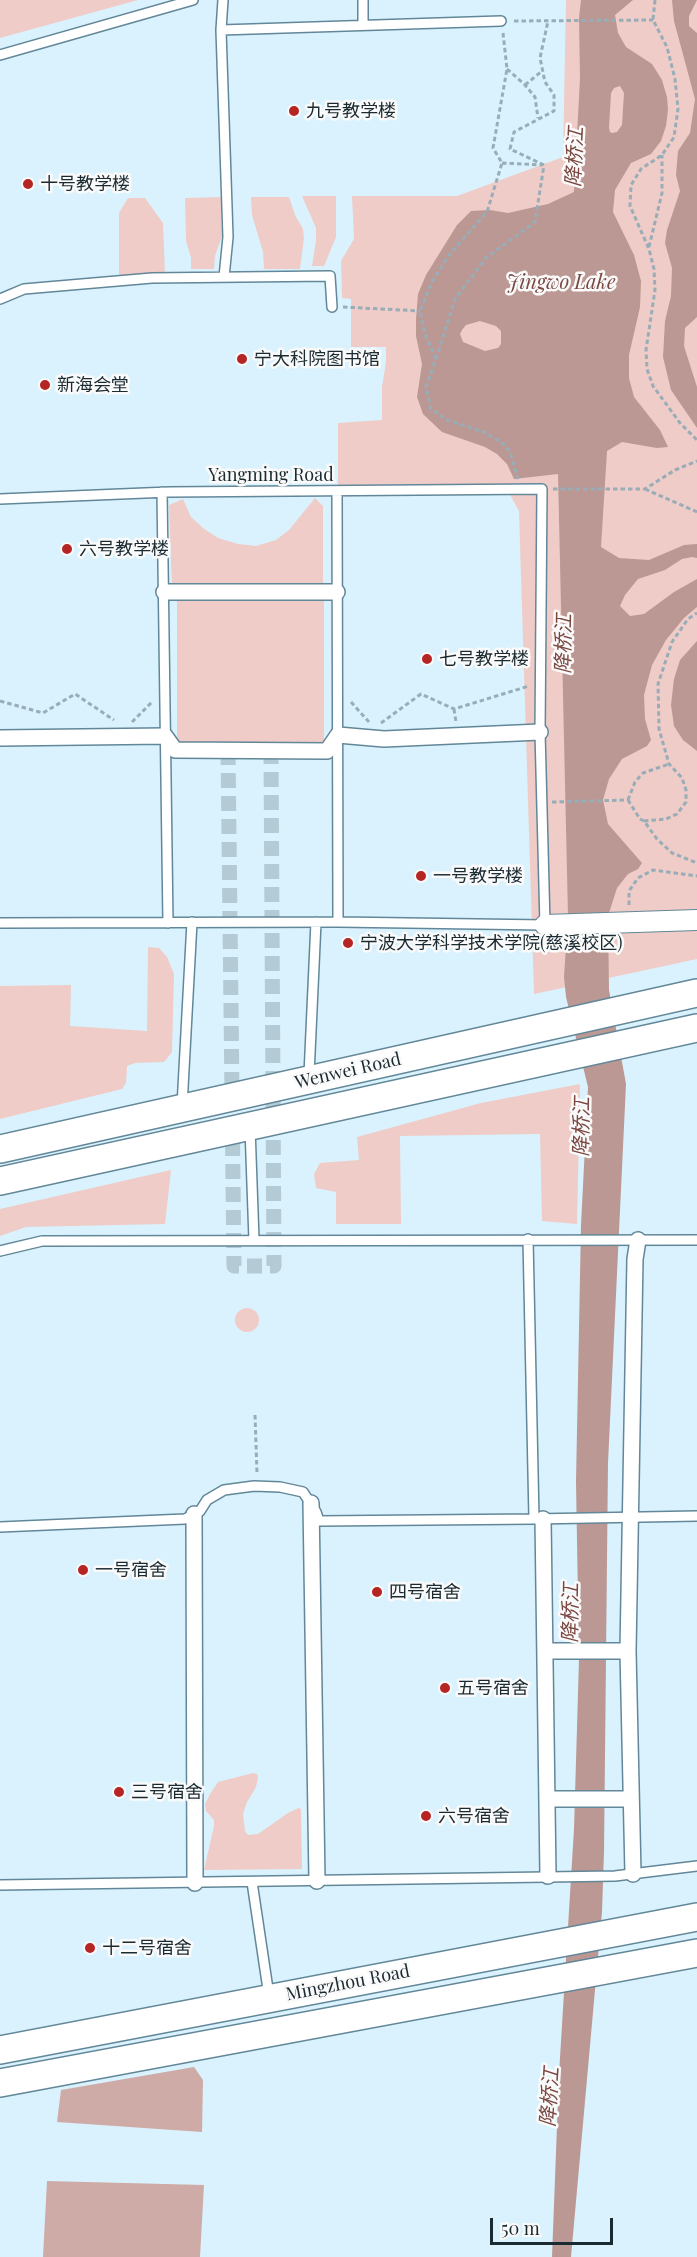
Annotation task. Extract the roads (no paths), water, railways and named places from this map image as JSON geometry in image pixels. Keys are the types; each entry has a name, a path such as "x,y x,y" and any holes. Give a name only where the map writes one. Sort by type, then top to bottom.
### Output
{"main road":[{"name":"Wenwei Road","path":"0,1149 697,993"},
{"name":"Wenwei Road","path":"0,1181 697,1028"},
{"name":"Mingzhou Road","path":"0,2050 697,1917"},
{"name":"Mingzhou Road","path":"0,2083 610,1967 697,1953"}],"street":[{"path":"164,592 337,592"},
{"path":"0,738 121,733 165,736 175,750 327,751 338,735 384,738 540,732"},
{"path":"546,925 697,920"},
{"path":"633,1874 628,1651 635,1240"},
{"path":"311,1503 317,1881"},
{"path":"194,1514 195,1883"},
{"path":"539,1519 545,1651 548,1876"},
{"path":"545,1651 628,1651"},
{"path":"547,1799 630,1799"}],"lane":[{"path":"0,55 194,0"},
{"path":"223,0 221,30 228,237 224,278"},
{"path":"363,0 363,26"},
{"path":"221,30 501,21"},
{"path":"0,299 24,289 152,278 330,276 332,307"},
{"name":"Yangming Road","path":"0,499 162,492 546,489 540,732"},
{"path":"337,491 338,922"},
{"path":"162,492 168,923"},
{"path":"0,923 338,922 546,925 540,732"},
{"path":"182,1108 192,922"},
{"path":"309,1080 316,922"},
{"path":"250,1127 254,1240"},
{"path":"528,1239 539,1519"},
{"path":"0,1251 42,1241 697,1240"},
{"path":"0,1527 185,1519 200,1511 207,1500 224,1490 257,1486 280,1487 303,1492 319,1521 697,1516"},
{"path":"0,1885 615,1876 697,1866"},
{"path":"252,1882 269,1998"}],"water":[{"path":"581,0 633,0 615,15 618,33 626,47 652,64 662,80 668,110 661,141 651,154 631,163 615,190 613,212 634,255 641,281 640,307 629,355 629,378 634,397 660,430 668,447 657,448 622,442 607,451 601,547 619,558 649,560 684,545 697,544 697,558 682,559 665,570 638,579 625,595 620,606 630,616 644,614 674,592 697,579 697,607 684,618 666,640 652,665 644,695 645,719 651,740 647,746 622,759 609,779 603,800 608,824 642,863 638,869 628,874 617,888 608,916 609,990 626,1084 608,1463 602,1912 571,2257 552,2257 559,2074 574,1829 579,1659 576,1482 581,1225 588,1087 566,997 564,977 568,916 558,474 514,479 507,464 497,454 485,447 442,432 423,414 417,397 422,364 416,336 416,319 418,294 426,275 457,225 471,211 490,210 508,213 548,204 574,192 580,78","holes":["620,86 624,93 622,125 617,132 612,133 609,128 611,93 614,88","480,321 496,326 501,331 501,344 498,348 485,351 463,342 460,334 466,325"]},
{"path":"672,0 697,0 689,16 689,26 697,33 697,317 685,328 684,346 697,387 697,428 671,390 663,357 665,321 671,296 672,268 665,243 680,191 676,175 678,151 690,133 695,99 674,21"},
{"path":"697,641 697,751 683,740 674,726 671,705 674,679 680,660"}],"tunnel":[{"path":"228,750 234,1266 274,1266 271,751"}],"place":[{"name":"九号教学楼","path":"294,111"},
{"name":"十号教学楼","path":"28,184"},
{"name":"宁大科院图书馆","path":"242,359"},
{"name":"新海会堂","path":"45,385"},
{"name":"六号教学楼","path":"67,549"},
{"name":"七号教学楼","path":"427,659"},
{"name":"一号教学楼","path":"421,876"},
{"name":"宁波大学科学技术学院(慈溪校区)","path":"348,943"},
{"name":"一号宿舍","path":"83,1570"},
{"name":"四号宿舍","path":"377,1592"},
{"name":"五号宿舍","path":"445,1688"},
{"name":"三号宿舍","path":"119,1792"},
{"name":"六号宿舍","path":"426,1816"},
{"name":"十二号宿舍","path":"90,1948"}],"water label":[{"name":"降桥江","path":"575,157"},
{"name":"Jingwo Lake","path":"561,283"},
{"name":"降桥江","path":"564,644"},
{"name":"降桥江","path":"582,1127"},
{"name":"降桥江","path":"571,1613"},
{"name":"降桥江","path":"550,2097"}]}
